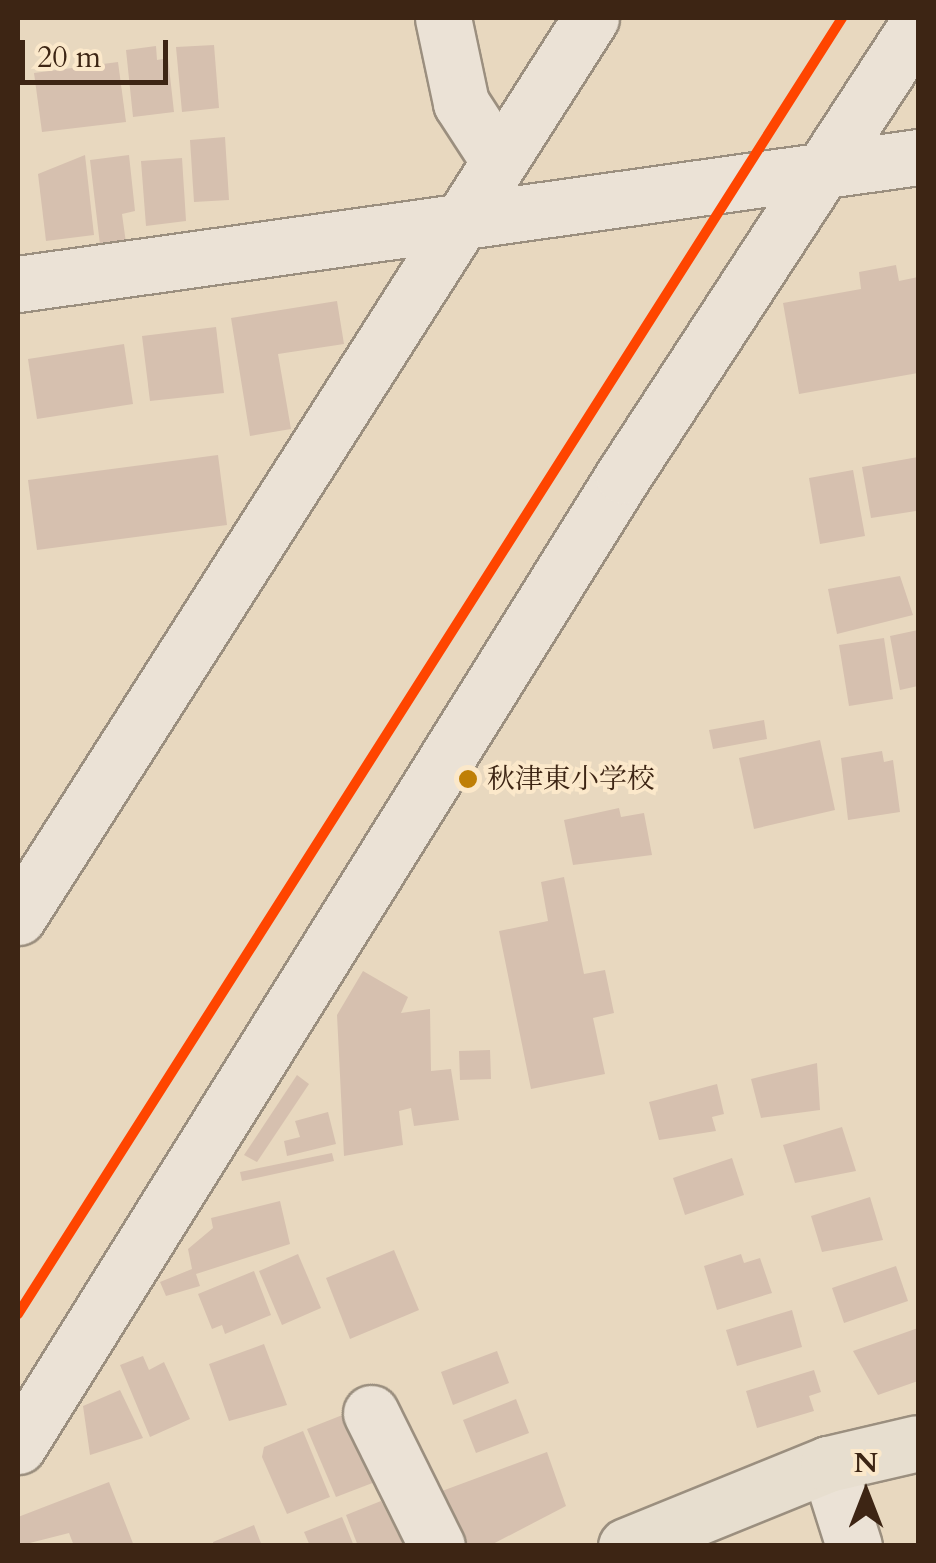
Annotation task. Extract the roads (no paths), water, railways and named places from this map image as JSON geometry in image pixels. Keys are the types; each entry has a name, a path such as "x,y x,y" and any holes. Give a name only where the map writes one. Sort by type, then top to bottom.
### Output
{"main road":[{"path":"636,1544 828,1464 918,1444"}],"street":[{"path":"443,18 461,102 498,160"},
{"path":"18,917 473,222 498,160 591,18"},
{"path":"18,1446 803,176 918,24"},
{"path":"19,269 473,222 918,157"},
{"path":"370,1413 436,1546"},
{"path":"828,1464 854,1546"}],"place":[{"name":"秋津東小学校","path":"468,779"}]}
